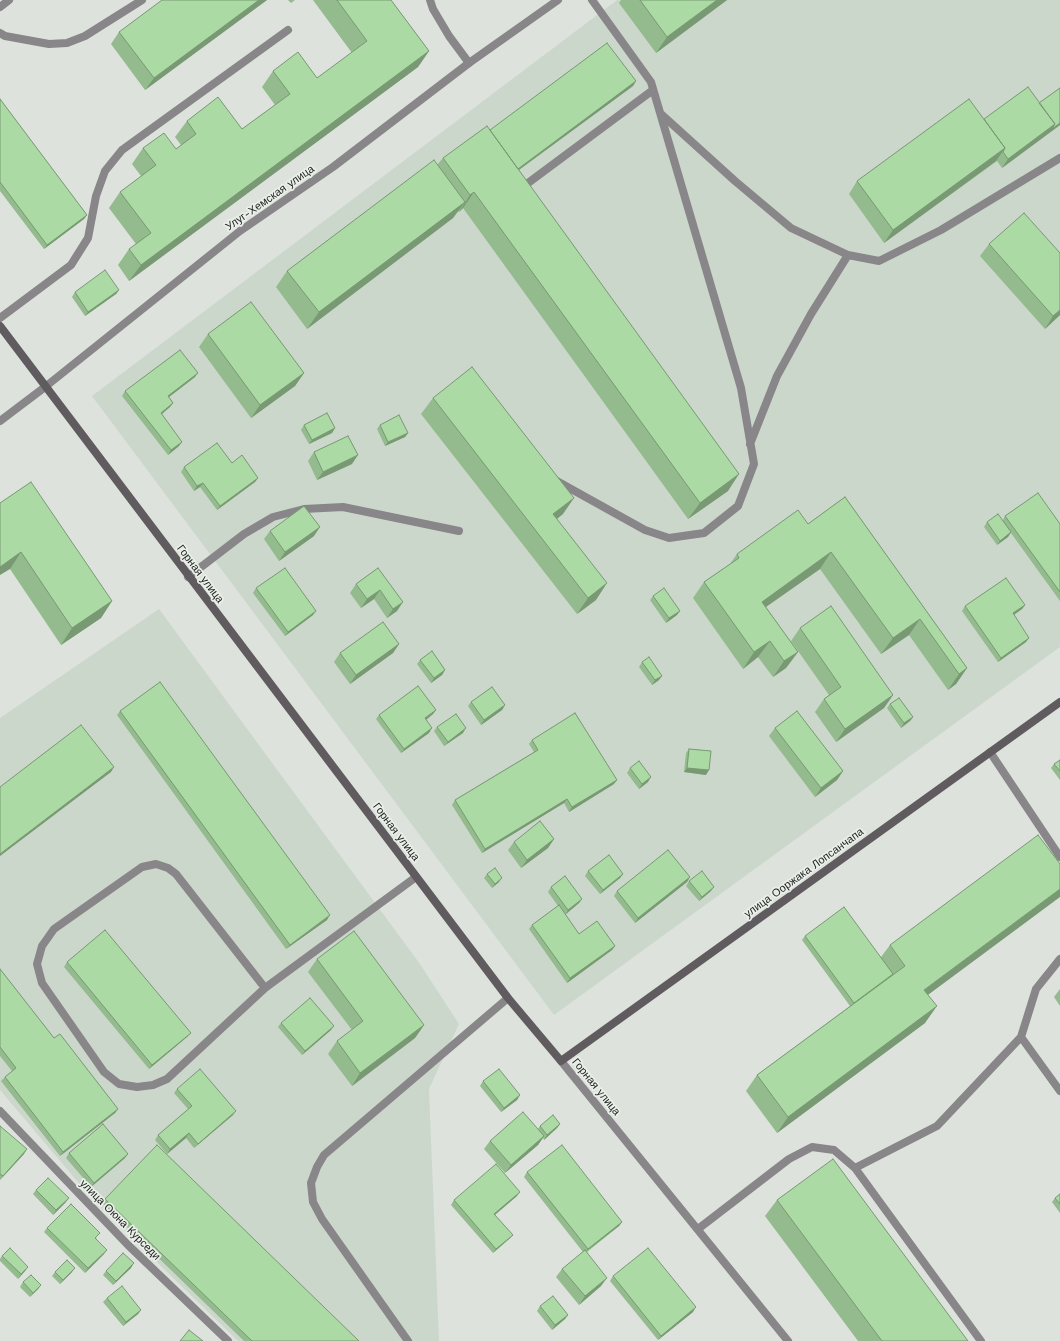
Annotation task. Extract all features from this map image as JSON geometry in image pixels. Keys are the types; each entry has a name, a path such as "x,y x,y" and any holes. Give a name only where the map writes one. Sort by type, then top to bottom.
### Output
{"street":[{"path":"0,7 9,0"},
{"path":"0,33 5,36 49,44 67,43 85,36 142,0"},
{"path":"430,0 433,9 449,36 469,63"},
{"name":"Улуг-Хемская улица","path":"0,421 45,387 240,231 333,167 469,63 558,0"},
{"path":"545,474 645,530 669,538 704,534 738,506 754,464 741,388 651,82 592,0"},
{"path":"0,318 71,265 88,238 96,196 106,171 122,150 288,30"},
{"path":"524,186 653,90"},
{"path":"660,113 735,181 791,228 848,255 879,261 941,230 1060,158"},
{"path":"750,444 778,376 812,314 848,255"},
{"name":"Горная улица","path":"0,326 188,577 508,998 788,1341"},
{"path":"188,577 244,534 274,517 304,509 343,507 459,531"},
{"name":"улица Ооржака Лопсанчапа","path":"560,1061 1060,702"},
{"path":"990,752 1060,857"},
{"path":"264,988 176,874 168,868 156,864 142,867 54,929 42,946 37,964 42,983 104,1072 119,1084 137,1087 153,1085 167,1079 264,988 416,877"},
{"path":"856,1168 937,1126 1021,1037 1036,989 1060,959"},
{"path":"408,1341 322,1219 314,1202 311,1183 324,1154 508,998"},
{"path":"1021,1037 1060,1091"},
{"name":"улица Оюна Курседи","path":"0,1111 128,1245 228,1341"},
{"path":"698,1229 789,1159 812,1146 834,1150 856,1168 981,1341"}],"shaded area":[{"path":"617,0 1060,0 1060,647 554,1015 92,396"},
{"path":"159,609 420,964 459,1024 429,1089 439,1341 238,1341 94,1201 0,1090 0,718"}],"building":[{"path":"162,0 259,0 154,78 119,32"},
{"path":"337,0 391,0 429,51 141,265 129,249 151,233 120,192 156,165 143,148 164,133 176,149 196,134 187,121 218,97 242,129 290,94 273,71 298,52 317,78 367,41"},
{"path":"640,0 717,0 667,37"},
{"path":"607,43 636,81 518,169 490,130"},
{"path":"1028,87 1055,124 1008,159 1003,152 1005,148 984,119"},
{"path":"1060,88 1060,123 1052,129 1055,124 1039,103"},
{"path":"0,99 87,215 47,245 0,182"},
{"path":"969,99 1005,148 893,230 857,181"},
{"path":"487,126 739,474 700,503 474,192 470,195 443,158"},
{"path":"434,160 465,202 319,312 287,271"},
{"path":"1024,213 1060,253 1060,310 1053,316 989,244"},
{"path":"105,270 119,290 88,312 75,292"},
{"path":"251,302 304,373 260,405 208,334"},
{"path":"180,350 198,373 168,396 173,403 161,413 182,442 171,450 125,391"},
{"path":"472,367 574,498 553,514 607,583 588,598 433,398"},
{"path":"327,413 335,428 312,440 304,425"},
{"path":"399,415 408,433 388,442 380,425"},
{"path":"348,436 358,455 323,472 314,452"},
{"path":"217,443 232,463 242,455 258,478 220,506 203,483 197,486 184,467"},
{"path":"31,482 112,601 72,628 21,552 0,567 0,503"},
{"path":"1038,493 1060,524 1060,592 1005,516"},
{"path":"845,497 967,668 959,674 920,619 893,638 831,552 762,602 798,652 784,661 770,641 754,652 704,582 739,558 737,554 798,510 808,524"},
{"path":"304,506 320,527 285,552 270,531"},
{"path":"998,514 1011,532 1000,541 987,522"},
{"path":"285,568 316,611 288,632 256,588"},
{"path":"378,568 403,602 393,609 380,590 367,599 356,584"},
{"path":"1006,578 1025,605 1013,613 1029,638 1001,658 965,606"},
{"path":"664,588 680,611 669,618 653,596"},
{"path":"831,606 893,695 845,729 824,699 841,687 800,628"},
{"path":"383,622 399,644 356,675 340,653"},
{"path":"432,651 445,670 434,678 420,660"},
{"path":"649,657 662,676 655,680 642,662"},
{"path":"160,682 330,915 290,945 120,711"},
{"path":"418,686 436,710 425,718 432,728 404,749 379,715"},
{"path":"492,687 505,705 484,720 471,702"},
{"path":"899,698 913,717 904,723 890,704"},
{"path":"797,711 843,771 821,788 775,728"},
{"path":"575,713 617,780 572,807 567,799 485,849 455,800 538,750 532,740"},
{"path":"456,714 466,728 448,742 437,727"},
{"path":"81,725 114,767 0,854 0,787"},
{"path":"689,749 711,751 709,770 687,768"},
{"path":"1060,760 1060,771 1054,764"},
{"path":"639,761 651,777 642,784 630,768"},
{"path":"540,821 554,839 527,860 514,842"},
{"path":"1038,835 1060,864 1060,889 924,990 937,1006 788,1117 757,1075 905,966 890,945"},
{"path":"668,850 690,877 638,918 617,891"},
{"path":"609,855 623,874 603,890 588,871"},
{"path":"495,868 502,878 495,884 487,874"},
{"path":"702,871 714,887 702,897 689,881"},
{"path":"565,876 582,899 568,910 551,887"},
{"path":"559,905 579,934 597,921 615,946 570,978 532,925"},
{"path":"844,907 893,974 854,1003 805,936"},
{"path":"105,930 191,1033 152,1065 67,962"},
{"path":"354,931 424,1025 360,1073 337,1041 363,1021 317,959"},
{"path":"0,969 54,1038 60,1034 118,1109 63,1152 5,1077 16,1068 0,1047"},
{"path":"310,998 334,1026 305,1051 281,1023"},
{"path":"200,1069 236,1111 198,1144 189,1133 170,1149 158,1135 192,1106 177,1089"},
{"path":"499,1069 520,1095 504,1108 483,1081"},
{"path":"523,1112 544,1136 511,1165 490,1141"},
{"path":"553,1115 560,1124 547,1135 540,1126"},
{"path":"103,1124 128,1154 94,1183 69,1153"},
{"path":"0,1126 27,1149 3,1176 0,1174"},
{"path":"157,1145 359,1341 252,1341 105,1199"},
{"path":"562,1145 622,1222 588,1249 527,1172"},
{"path":"833,1159 968,1341 882,1341 777,1200"},
{"path":"496,1164 520,1192 494,1214 513,1235 496,1249 454,1200"},
{"path":"48,1178 69,1198 56,1210 36,1190"},
{"path":"1060,1194 1060,1204 1055,1198"},
{"path":"71,1204 100,1233 95,1238 107,1250 88,1268 47,1228"},
{"path":"10,1248 28,1267 21,1274 2,1256"},
{"path":"648,1248 696,1307 661,1336 613,1276"},
{"path":"585,1250 607,1278 585,1296 562,1269"},
{"path":"123,1253 134,1263 116,1281 106,1271"},
{"path":"67,1260 75,1268 63,1280 55,1272"},
{"path":"31,1275 41,1285 33,1293 23,1282"},
{"path":"122,1286 141,1310 126,1322 107,1298"},
{"path":"553,1296 568,1315 555,1325 540,1306"},
{"path":"189,1330 203,1341 180,1341"}]}
